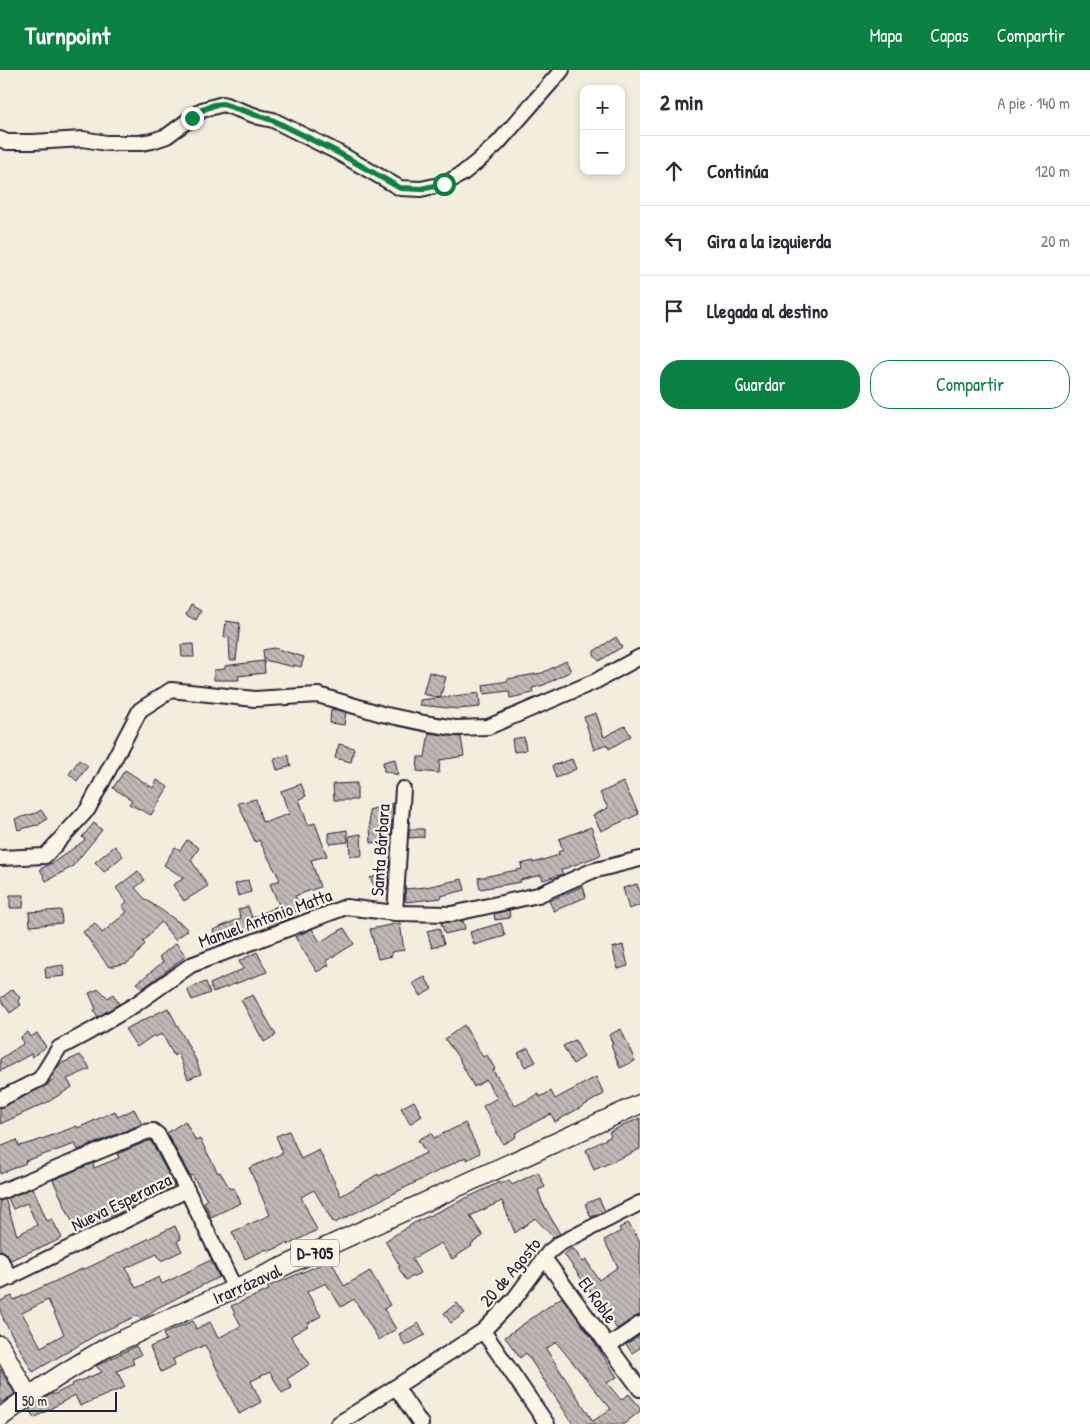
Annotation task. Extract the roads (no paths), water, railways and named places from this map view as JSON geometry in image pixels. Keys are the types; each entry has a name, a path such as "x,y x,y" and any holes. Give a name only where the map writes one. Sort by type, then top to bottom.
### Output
{"main road":[{"name":"Irarrázaval","path":"0,1418 58,1376 111,1345 640,1104"},
{"path":"0,1345 28,1396"}],"street":[{"path":"0,139 8,142 83,139 106,143 140,143 167,136 202,110 214,105 223,104 272,120 337,152 400,188 421,189 444,184 462,174 478,161 498,143 562,70"},
{"path":"0,858 45,856 88,808 140,710 171,690 255,699 318,695 382,714 424,723 455,728 488,727 596,681 640,657"},
{"name":"Santa Bárbara","path":"395,913 403,789"},
{"name":"Manuel Antonio Matta","path":"0,1100 40,1079 59,1048 136,1004 190,965 346,907 395,913 452,914 538,895 592,871 640,858"},
{"path":"0,1192 146,1132 153,1131 158,1135 187,1190"},
{"name":"Nueva Esperanza","path":"5,1280 187,1190 235,1289"},
{"name":"20 de Agosto","path":"338,1424 483,1331 516,1298 549,1252 568,1239 640,1203"},
{"name":"El Roble","path":"544,1258 640,1390"},
{"path":"0,1259 5,1280"},
{"path":"608,1346 640,1324"},
{"path":"483,1331 547,1424"},
{"path":"396,1387 421,1424"}]}
